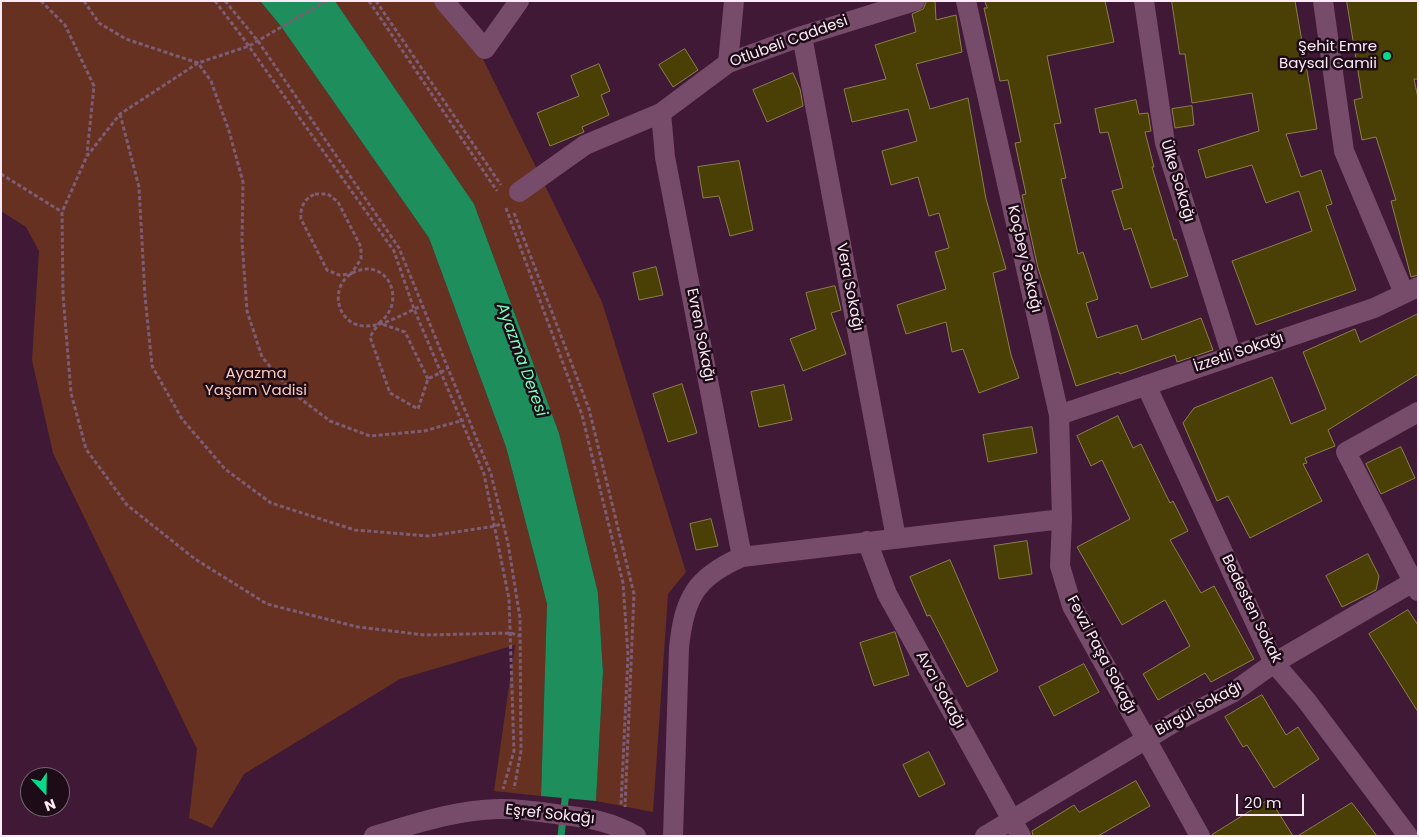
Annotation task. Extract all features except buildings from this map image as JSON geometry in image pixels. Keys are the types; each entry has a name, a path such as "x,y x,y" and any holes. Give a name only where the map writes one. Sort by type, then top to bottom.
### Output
{"street":[{"path":"444,1 486,50 519,1"},
{"path":"728,63 734,1"},
{"name":"Otlubeli Caddesi","path":"509,200 585,145 661,113 728,63 891,4 915,1"},
{"name":"Koçbey Sokağı","path":"966,1 1059,414 1062,519"},
{"name":"Ülke Sokağı","path":"1144,1 1165,143 1232,356"},
{"path":"1322,1 1344,151 1411,290"},
{"name":"Vera Sokağı","path":"802,36 896,538"},
{"name":"Evren Sokağı","path":"661,113 665,157 742,557"},
{"name":"İzzetli Sokağı","path":"1059,414 1374,308 1411,290"},
{"name":"Bedesten Sokak","path":"1146,385 1274,663 1306,700 1408,836"},
{"path":"1415,586 1346,452 1418,412"},
{"path":"674,836 679,648 682,618 689,602 707,577 724,565 742,557 1062,519"},
{"name":"Fevzi Paşa Sokağı","path":"1062,519 1060,566 1072,606 1200,836"},
{"name":"Avcı Sokağı","path":"867,541 887,594 1017,828"},
{"name":"Birgül Sokağı","path":"985,836 1017,828 1146,739 1232,692 1274,663 1415,586"},
{"name":"Eşref Sokağı","path":"374,836 434,818 509,809 620,828"}],"path":[{"path":"41,1 65,25 94,86 87,156"},
{"path":"84,1 98,23 126,39 198,63 211,81 229,131 243,182 242,241 248,311 262,357 293,393 330,421 370,436 424,431 463,421 466,415"},
{"path":"215,1 250,46 394,251 414,309 484,474 510,599 514,751 509,809"},
{"path":"225,1 258,41 399,248 491,474 517,597 520,636 521,751 509,809"},
{"path":"369,1 509,200 582,415 623,583 628,655 620,828"},
{"path":"376,1 509,200 588,409 634,594 620,828"},
{"path":"325,2 250,46 198,63 120,114 87,156 62,212 63,294 71,393 86,449 127,505 195,559 267,604 358,626 387,630 425,634 511,633 520,636"},
{"path":"120,114 139,187 145,296 152,366 182,419 225,469 271,503 355,530 429,536 496,526 502,523"},
{"path":"1,174 62,212"},
{"path":"421,306 379,323 359,326 343,315 339,307 339,289 342,282 351,274 359,265 362,253 338,202 328,194 315,194 309,197 302,207 301,219 323,265 333,273 351,274 363,270 375,271 391,284 394,292 393,307 390,314 379,323 370,336 390,393 418,409 428,379 447,369"},
{"path":"379,323 406,332 428,379"}],"green space":[{"name":"Ayazma Yaşam Vadisi","path":"1,1 260,1 280,25 429,238 506,447 547,604 541,796 494,791 515,645 400,679 244,774 212,828 189,818 197,749 53,453 32,360 39,251 26,227 1,211"},
{"path":"335,1 434,1 482,57 602,302 686,572 668,594 653,812 596,801 603,672 598,593 559,433 474,204"}],"water":[{"path":"260,1 335,1 474,204 559,433 598,593 603,672 596,801 541,796 547,604 506,447 429,238 280,25"}],"waterway":[{"name":"Ayazma Deresi","path":"561,836 566,791"}],"place":[{"name":"Şehit Emre Baysal Camii","path":"1387,56"}]}
